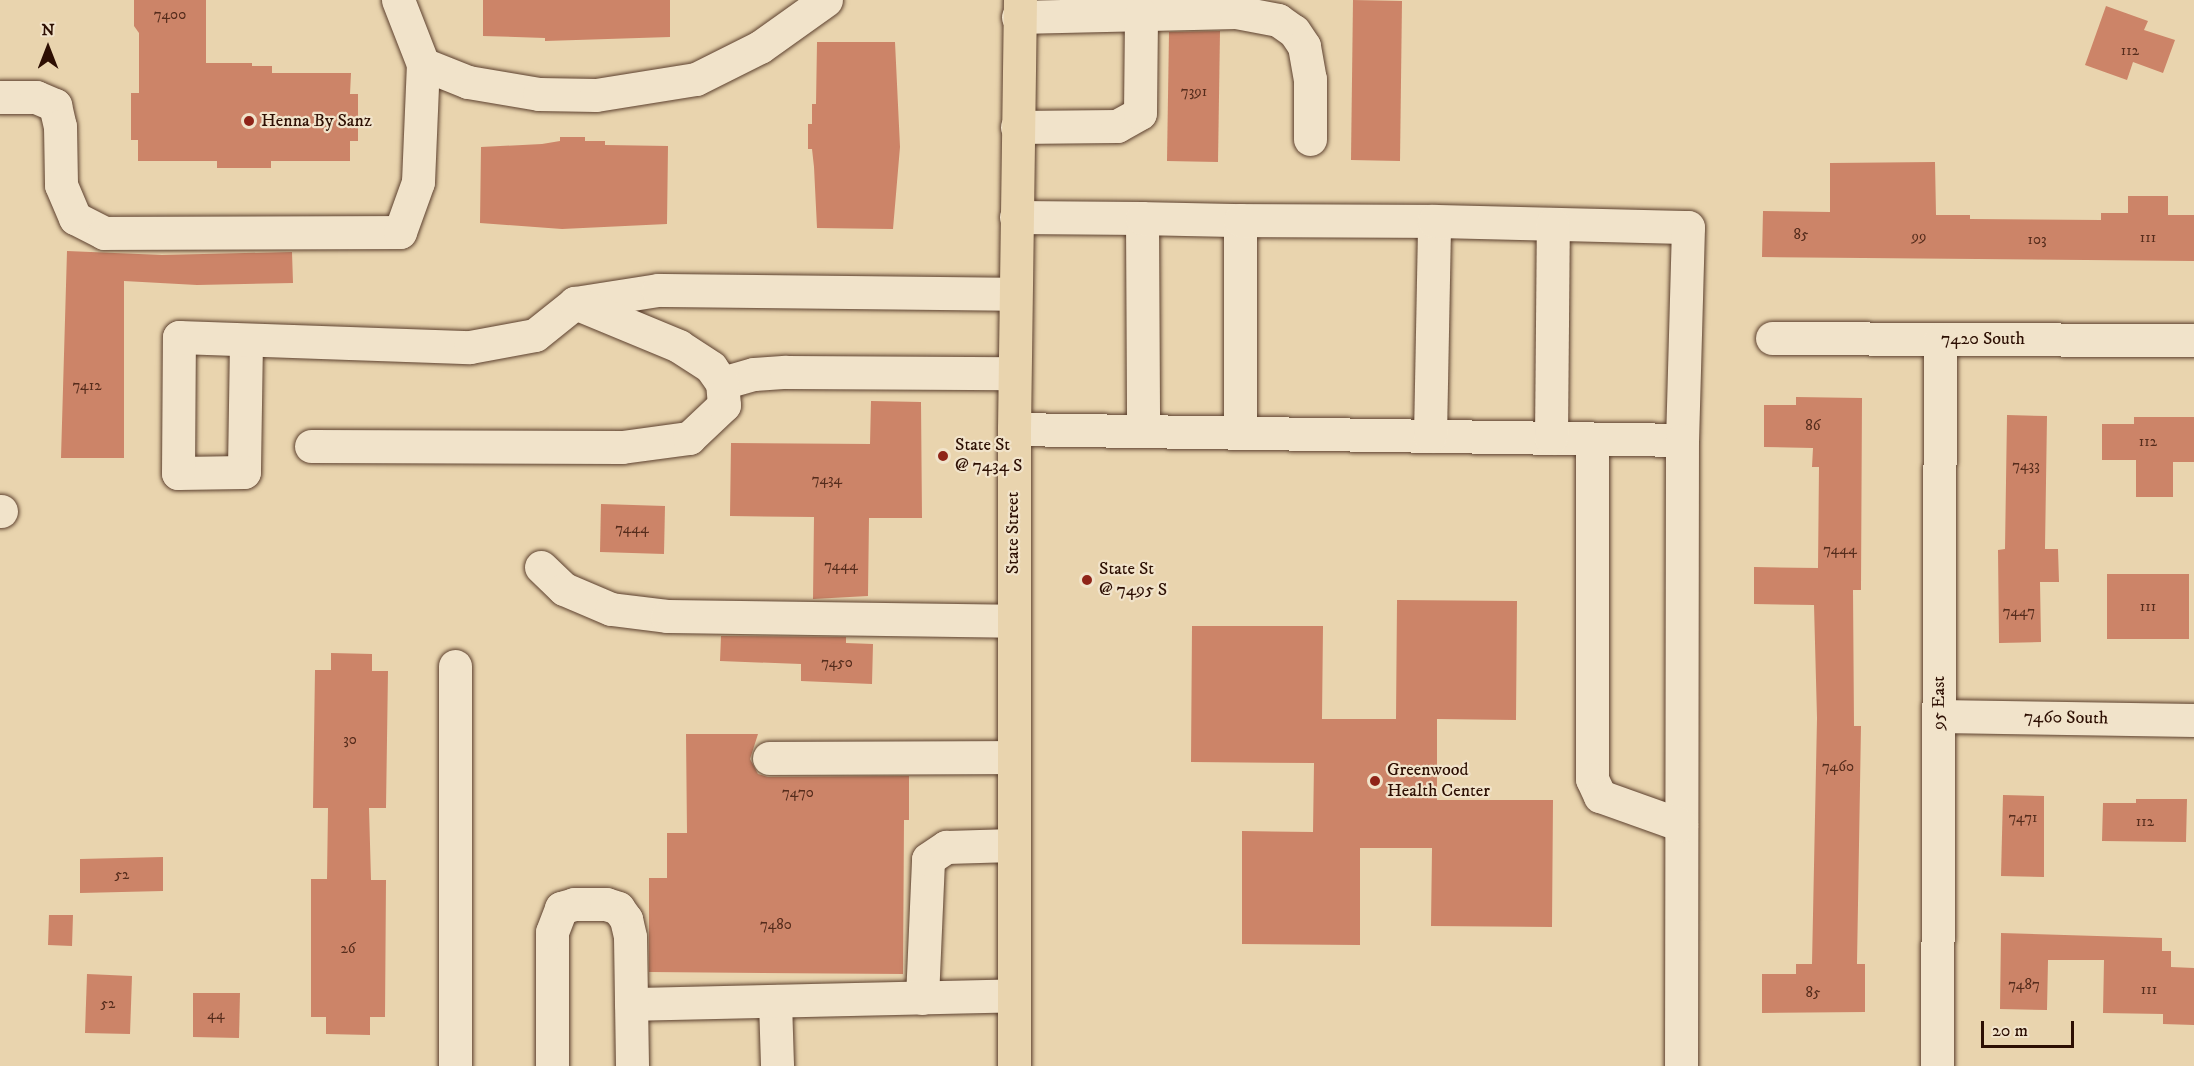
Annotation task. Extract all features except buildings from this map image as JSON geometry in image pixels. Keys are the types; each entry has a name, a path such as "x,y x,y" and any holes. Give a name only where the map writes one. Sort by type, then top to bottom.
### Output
{"main road":[{"name":"State Street","path":"1014,1066 1014,373 1019,8"}],"street":[{"path":"0,97 36,97 55,105 60,126 61,185 75,218 104,233 400,232 418,182 423,64 398,0"},
{"path":"423,64 468,82 539,94 596,95 674,83 696,79 760,47 826,0"},
{"path":"1019,8 1141,14 1262,14 1294,31 1304,46 1309,64 1310,139"},
{"path":"1017,127 1117,126 1140,113 1141,14"},
{"path":"1016,217 1688,226 1682,440 1681,1066"},
{"path":"1142,218 1143,431"},
{"path":"1240,220 1240,432"},
{"path":"1430,436 1434,221"},
{"path":"1551,438 1553,224"},
{"path":"246,341 470,347 535,335 575,303 658,290 1015,294"},
{"path":"311,446 622,447 657,444 689,438 712,419 724,405 722,383 711,366 679,346 575,303"},
{"name":"7420 South","path":"1772,338 2194,340"},
{"name":"95 East","path":"1937,1066 1940,339"},
{"path":"722,383 754,374 786,372 1014,373"},
{"path":"1014,429 1682,440"},
{"path":"1592,439 1592,779 1600,796 1681,825"},
{"path":"541,567 564,589 611,609 646,614 714,620 1013,621"},
{"path":"455,666 455,1066"},
{"name":"7460 South","path":"1938,717 2194,720"},
{"path":"769,759 1013,758"},
{"path":"922,998 928,859 946,847 1013,845"},
{"path":"552,1066 552,932 561,908 606,904 622,914 630,937 632,1066"},
{"path":"631,1004 1013,995"},
{"path":"775,1001 777,1066"}],"place":[{"name":"Henna By Sanz","path":"249,121"},
{"name":"State St @ 7434 S","path":"943,456"},
{"name":"State St @ 7495 S","path":"1087,580"},
{"name":"Greenwood Health Center","path":"1375,781"}]}
